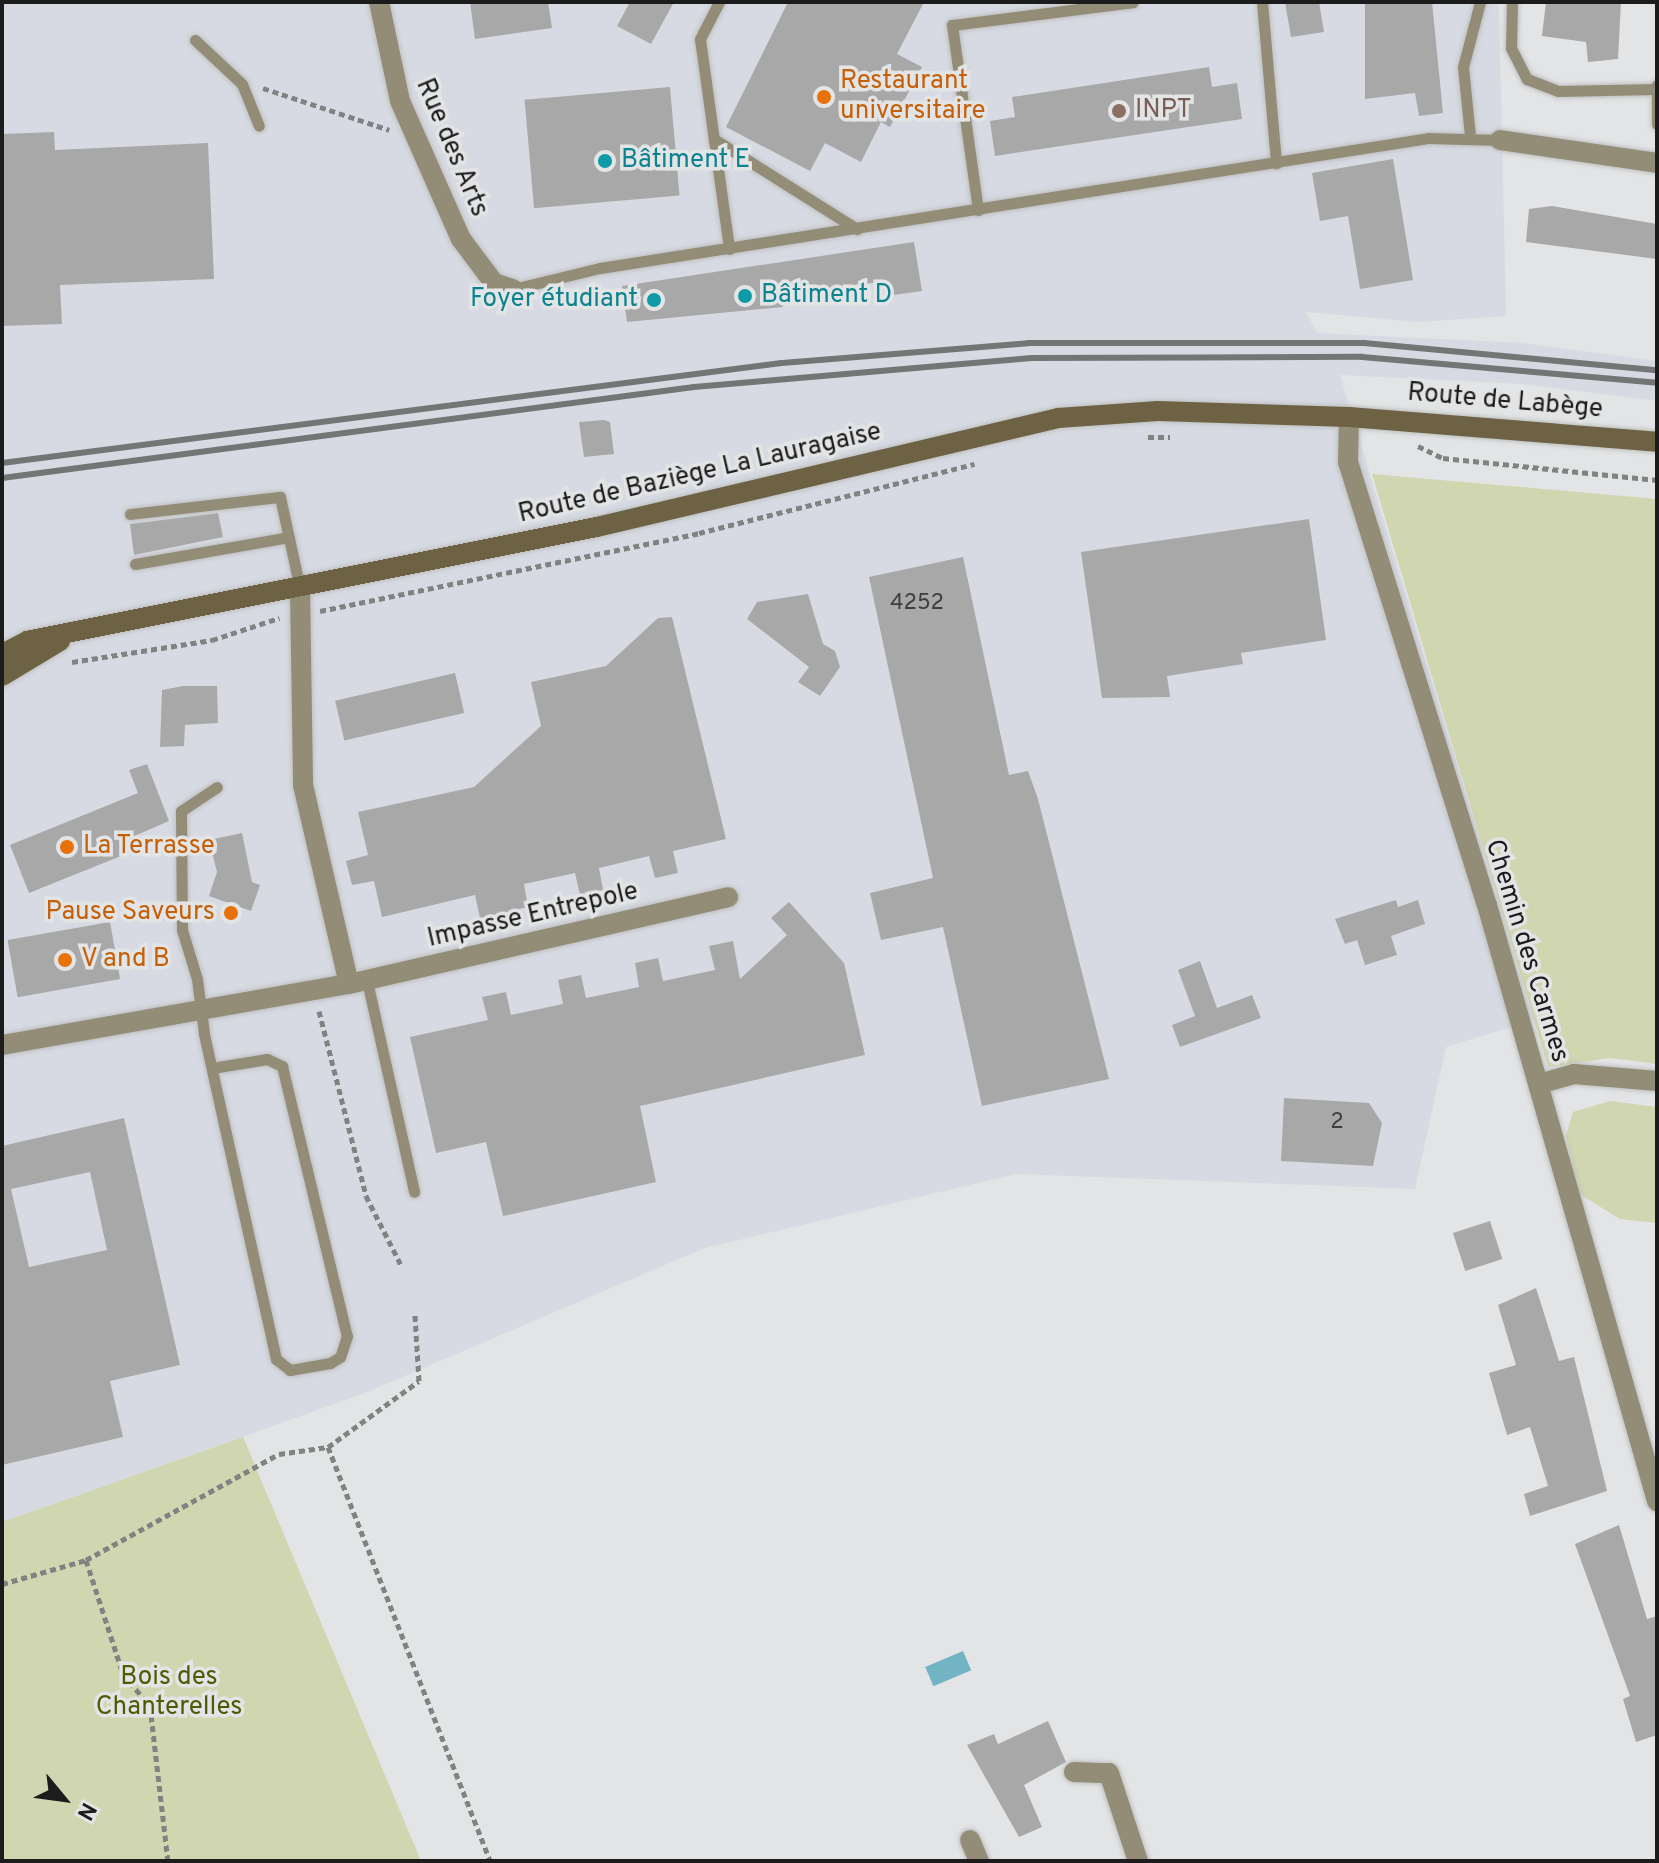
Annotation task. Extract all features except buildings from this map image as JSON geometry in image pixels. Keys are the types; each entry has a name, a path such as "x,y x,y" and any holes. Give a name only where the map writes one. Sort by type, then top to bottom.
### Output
{"main road":[{"name":"Route de Baziège La Lauragaise","path":"2,654 27,641 68,636 300,589 1058,418 1158,411 1349,417"},
{"name":"Route de Labège","path":"1349,417 1657,442"},
{"name":"Route de Baziège La Lauragaise","path":"2,676 68,636"}],"street":[{"name":"Rue des Arts","path":"379,2 390,67 411,126 475,264 494,283 513,289"},
{"path":"1500,140 1657,163"},
{"name":"Chemin des Carmes","path":"1349,417 1348,462 1539,1084 1565,1199 1657,1501"},
{"path":"300,589 303,614 303,785 358,982"},
{"name":"Impasse Entrepole","path":"2,1045 314,991 728,897"},
{"path":"1539,1084 1574,1074 1657,1081"},
{"path":"1074,1772 1109,1773 1138,1861"},
{"path":"970,1840 979,1861"}],"lane":[{"path":"719,2 700,39 729,249"},
{"path":"978,210 952,25 1133,2"},
{"path":"1262,2 1276,163"},
{"path":"1470,136 1463,67 1480,2"},
{"path":"1512,2 1511,48 1527,79 1558,91 1657,87 1657,124"},
{"path":"195,40 242,84 259,126"},
{"path":"513,289 729,249 1276,163 1470,136 1500,140"},
{"path":"714,139 857,229"},
{"path":"130,514 280,497 300,589"},
{"path":"135,564 289,537"},
{"path":"212,1068 267,1059 282,1066 347,1336 340,1357 330,1363 290,1370 276,1359 212,1068 201,1012 182,930 179,820 187,804 217,787"},
{"path":"358,982 414,1192"}],"path":[{"path":"242,84 381,132 411,126"},
{"path":"1137,437 1183,436"},
{"path":"1410,442 1443,458 1657,480"},
{"path":"57,668 94,655 212,640 249,623 699,533 993,459"},
{"path":"314,991 366,1196 401,1265"},
{"path":"2,1584 86,1560 279,1454 328,1447 419,1381 415,1315"},
{"path":"328,1447 490,1861"},
{"path":"86,1560 123,1674 150,1706 168,1861"}],"shaded area":[{"path":"2,2 1499,2 1506,316 1419,322 1306,312 1317,333 1523,343 1657,361 1657,401 1523,384 1340,375 1534,1020 1446,1047 1415,1189 1016,1174 705,1248 360,1395 2,1522"}],"green space":[{"path":"1372,474 1657,499 1657,1064 1610,1058 1548,1067"},
{"path":"1610,1101 1657,1107 1657,1223 1620,1219 1578,1193 1566,1136 1573,1112"},
{"name":"Bois des Chanterelles","path":"243,1437 421,1861 2,1861 2,1522"}],"water":[{"path":"963,1651 971,1670 933,1686 925,1667"}],"railway":[{"path":"2,463 782,363 1028,343 1364,343 1657,370"},
{"path":"2,478 694,387 1032,358 1362,357 1657,383"}],"place":[{"name":"Restaurant universitaire","path":"824,97"},
{"name":"INPT","path":"1119,111"},
{"name":"Bâtiment E","path":"605,161"},
{"name":"Bâtiment D","path":"745,296"},
{"name":"Foyer étudiant","path":"654,300"},
{"name":"La Terrasse","path":"67,847"},
{"name":"Pause Saveurs","path":"231,913"},
{"name":"V and B","path":"65,960"}]}
